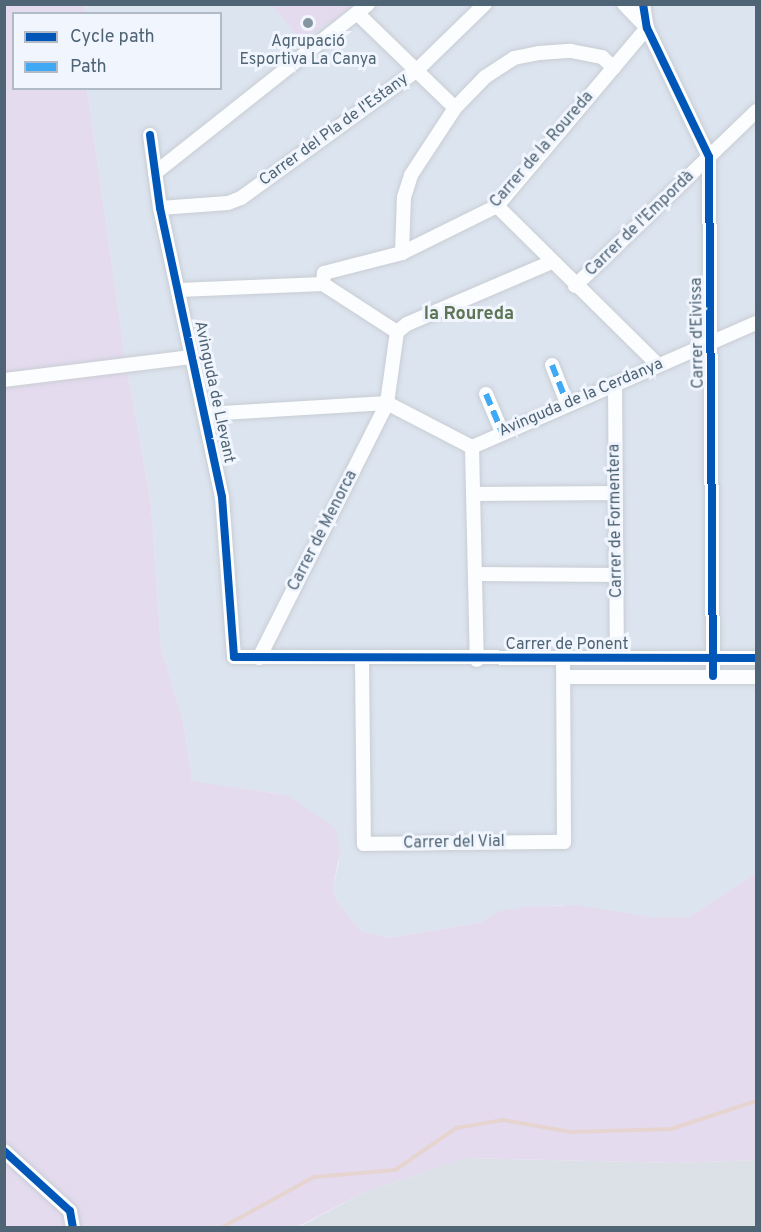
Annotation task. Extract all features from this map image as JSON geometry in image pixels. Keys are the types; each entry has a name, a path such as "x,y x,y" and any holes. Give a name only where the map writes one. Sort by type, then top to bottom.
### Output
{"street":[{"name":"Carrer del Pla de l'Estany","path":"160,208 228,203 241,198 416,71 485,4"},
{"path":"624,4 647,28"},
{"name":"Carrer d'Eivissa","path":"643,4 647,28 709,157 713,676"},
{"path":"155,173 363,9 416,71 456,108"},
{"name":"Carrer de la Roureda","path":"323,284 324,273 402,253 497,206 647,28"},
{"path":"402,253 404,197 411,175 456,108 485,77 514,58 571,51 602,57 614,68"},
{"name":"Carrer de l'Empordà","path":"575,286 756,111"},
{"name":"Avinguda de Llevant","path":"150,135 160,208 180,290 191,357 206,414 222,497 234,657"},
{"path":"497,206 575,286 658,365"},
{"path":"397,332 552,262"},
{"path":"180,290 323,284 397,332"},
{"name":"Avinguda de la Cerdanya","path":"472,447 567,403 756,323"},
{"path":"387,404 397,332"},
{"path":"4,380 191,357"},
{"path":"552,366 567,403"},
{"name":"Carrer de Formentera","path":"615,384 617,658"},
{"path":"486,394 502,432"},
{"path":"206,414 387,404 472,447 478,574 477,660"},
{"name":"Carrer de Menorca","path":"260,658 387,404"},
{"path":"476,494 615,493"},
{"path":"478,574 617,574"},
{"name":"Carrer de Ponent","path":"234,657 362,660 756,658"},
{"name":"Carrer de Ponent","path":"563,658 564,677 756,677"},
{"name":"Carrer del Vial","path":"362,660 364,844 564,842 564,677"},
{"path":"4,1151 70,1211 73,1227"}],"shaded area":[{"path":"5,5 84,5 85,12 12,12 12,90 87,90 125,358 151,503 161,649 183,720 192,781 287,795 326,821 337,830 340,852 333,888 337,901 361,931 390,938 481,922 500,911 524,907 576,905 651,917 689,917 756,873 756,1160 677,1163 466,1158 365,1192 297,1227 5,1228"},
{"path":"84,5 756,5 756,873 689,917 651,917 560,905 501,911 481,922 390,938 361,931 337,901 333,888 339,862 335,831 324,822 281,794 192,782 183,720 161,649 151,503 125,358 87,90 222,90 222,12 85,12"},
{"name":"Agrupació Esportiva La Canya","path":"272,5 354,5 302,41"},
{"path":"466,1158 677,1163 756,1160 756,1227 297,1228 365,1192"}],"waterway":[{"path":"221,1228 314,1177 395,1170 456,1128 503,1120 571,1132 671,1129 756,1101"}],"marked path":[{"path":"552,365 567,403"},
{"path":"486,394 502,432"}],"cycle path":[{"path":"643,4 647,28 709,157 713,676"},
{"path":"150,135 160,208 222,497 234,657 756,658"},
{"path":"4,1151 70,1211 73,1228"}],"place":[{"name":"Agrupació Esportiva La Canya","path":"308,23"}],"district":[{"name":"la Roureda","path":"469,315"}]}
